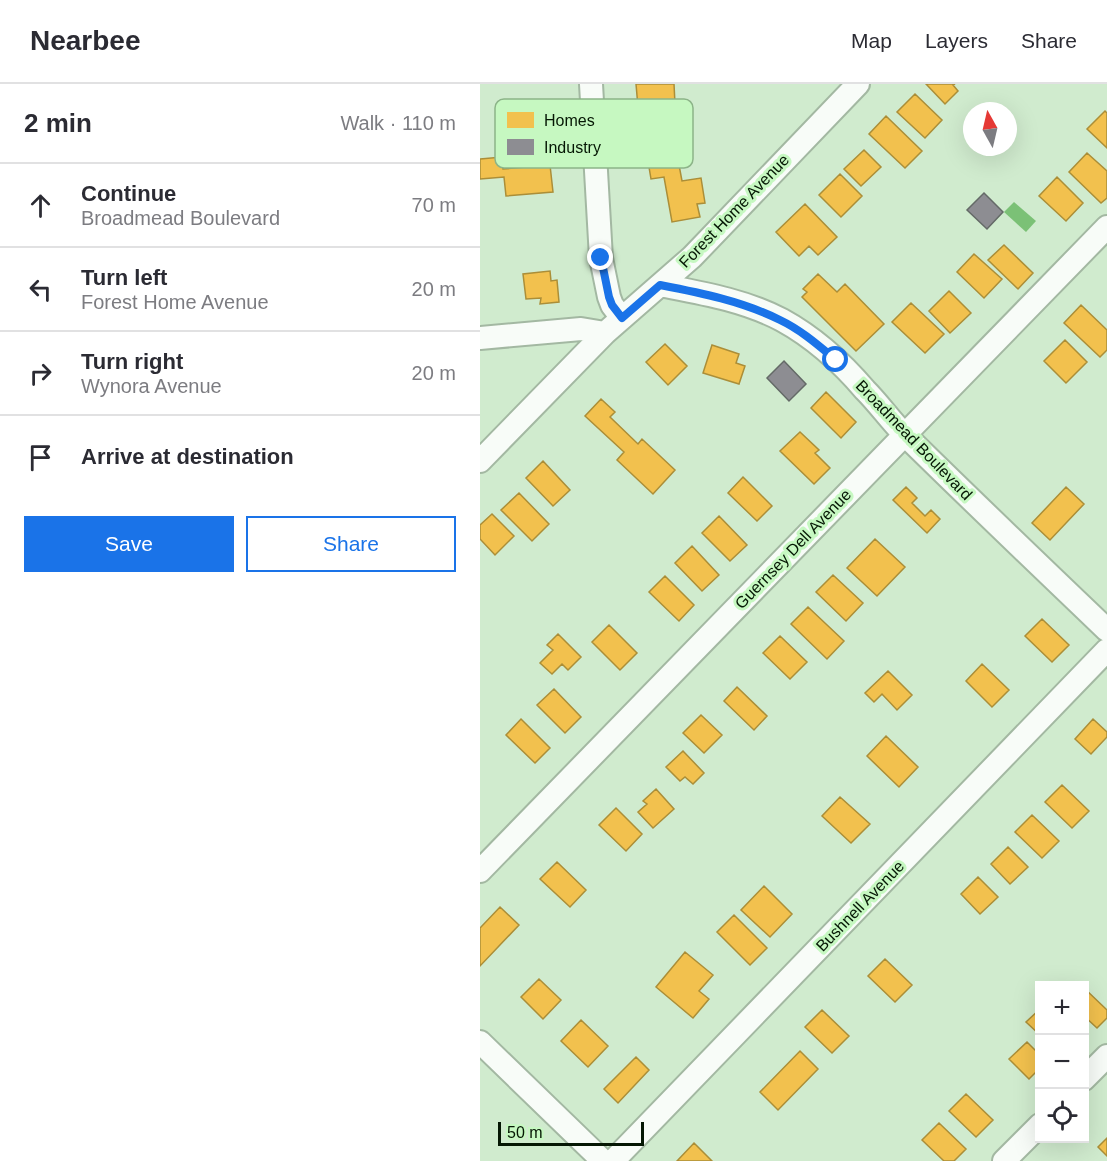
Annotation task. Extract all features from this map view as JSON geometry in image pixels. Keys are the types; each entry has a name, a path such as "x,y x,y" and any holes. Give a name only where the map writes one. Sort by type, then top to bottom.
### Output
{"street":[{"path":"591,84 592,99"},
{"name":"Forest Home Avenue","path":"480,461 605,333 692,257 858,84"},
{"path":"596,168 601,258 609,297 622,318"},
{"name":"Guernsey Dell Avenue","path":"480,871 1107,227"},
{"name":"Broadmead Boulevard","path":"660,285 754,308 782,320 807,336 836,360 905,435 1107,630"},
{"path":"480,338 581,329 605,333"},
{"name":"Bushnell Avenue","path":"613,1161 1107,650"},
{"path":"480,1042 603,1161"},
{"path":"1089,1074 1107,1056"},
{"path":"1004,1161 1035,1130"}],"shaded area":[{"path":"1014,202 1036,221 1026,232 1004,212"}],"building: Homes":[{"path":"636,84 674,84 675,99 637,99"},
{"path":"926,84 955,84 953,85 958,91 945,104"},
{"path":"915,94 942,120 925,138 897,112"},
{"path":"1105,111 1107,113 1107,148 1087,129"},
{"path":"886,116 922,151 905,168 869,134"},
{"path":"864,150 881,167 861,186 844,169"},
{"path":"1087,153 1107,171 1107,198 1101,203 1069,172"},
{"path":"495,158 495,168 550,168 553,192 506,196 504,177 480,179 480,159"},
{"path":"649,168 680,168 682,181 701,178 705,203 697,204 700,217 672,222 664,177 651,179"},
{"path":"840,174 862,196 841,217 819,195"},
{"path":"1057,177 1083,203 1066,221 1039,196"},
{"path":"805,204 837,237 818,255 809,246 799,256 776,232"},
{"path":"1004,245 1033,273 1018,289 988,260"},
{"path":"974,254 1002,279 984,298 957,272"},
{"path":"550,271 551,281 557,280 559,302 540,304 541,298 526,299 523,274"},
{"path":"818,274 837,292 845,284 884,324 856,351 802,297 807,292 803,289"},
{"path":"949,291 971,313 950,333 929,311"},
{"path":"911,303 944,334 925,353 892,322"},
{"path":"1081,305 1107,330 1107,350 1100,357 1064,323"},
{"path":"1065,340 1087,362 1066,383 1044,361"},
{"path":"665,344 687,366 668,385 646,362"},
{"path":"712,345 739,354 736,363 745,366 739,384 703,373"},
{"path":"826,392 856,422 841,438 811,408"},
{"path":"601,399 615,412 610,417 638,444 642,439 675,470 653,494 617,460 624,452 585,416"},
{"path":"800,432 819,450 815,453 830,468 814,484 780,451"},
{"path":"543,461 570,490 553,506 526,478"},
{"path":"743,477 772,506 757,521 728,493"},
{"path":"906,487 917,498 912,503 925,516 931,510 940,519 927,533 893,500"},
{"path":"1066,487 1084,504 1050,540 1032,523"},
{"path":"519,493 549,524 532,541 501,510"},
{"path":"492,514 514,536 495,555 480,539 480,525"},
{"path":"719,516 747,545 730,561 702,533"},
{"path":"875,539 905,567 877,596 847,568"},
{"path":"692,546 719,575 702,591 675,563"},
{"path":"833,575 863,603 846,621 816,592"},
{"path":"665,576 694,605 679,621 649,592"},
{"path":"808,607 844,641 827,659 791,624"},
{"path":"1042,619 1069,645 1052,662 1025,636"},
{"path":"609,625 637,653 620,670 592,642"},
{"path":"558,634 581,657 568,670 562,664 552,674 540,663 553,650 547,645"},
{"path":"780,636 807,662 790,679 763,653"},
{"path":"982,664 1009,690 992,707 966,681"},
{"path":"888,671 912,695 897,710 882,694 874,702 865,693"},
{"path":"737,687 767,716 754,730 724,701"},
{"path":"554,689 581,717 565,733 537,705"},
{"path":"701,715 722,735 704,753 683,733"},
{"path":"521,719 550,748 535,763 506,735"},
{"path":"1093,719 1107,732 1107,737 1091,754 1075,739"},
{"path":"886,736 918,767 899,787 867,756"},
{"path":"683,751 704,773 693,784 685,777 680,781 666,767"},
{"path":"1062,785 1089,811 1072,828 1045,802"},
{"path":"656,789 674,809 653,828 638,812 647,804 643,801"},
{"path":"840,797 870,824 851,843 822,816"},
{"path":"616,808 642,834 626,851 599,825"},
{"path":"1032,815 1059,841 1042,858 1015,832"},
{"path":"1008,847 1028,867 1010,884 991,864"},
{"path":"557,862 586,890 570,907 540,879"},
{"path":"978,877 998,897 980,914 961,894"},
{"path":"764,886 792,914 770,937 741,910"},
{"path":"500,907 519,925 480,966 480,928"},
{"path":"734,915 767,948 750,965 717,932"},
{"path":"685,952 713,975 699,991 709,999 693,1018 656,987"},
{"path":"885,959 912,985 895,1002 868,976"},
{"path":"539,979 561,1000 543,1019 521,997"},
{"path":"1089,993 1107,1010 1107,1018 1097,1028 1089,1021"},
{"path":"822,1010 849,1036 832,1053 805,1027"},
{"path":"1035,1014 1035,1030 1026,1022"},
{"path":"581,1020 608,1046 588,1067 561,1041"},
{"path":"1027,1042 1035,1050 1035,1073 1029,1079 1009,1059"},
{"path":"800,1051 818,1069 778,1110 760,1092"},
{"path":"636,1057 649,1070 618,1103 604,1089"},
{"path":"966,1094 993,1120 976,1137 949,1111"},
{"path":"939,1123 966,1149 954,1161 944,1161 922,1140"},
{"path":"1107,1138 1107,1156 1098,1147"},
{"path":"694,1143 712,1161 677,1161"}],"building: Industry":[{"path":"984,193 1003,212 987,229 967,210"},
{"path":"784,361 806,384 789,401 767,378"}],"route":[{"path":"601,258 609,297 622,318 660,285 754,308 782,320 807,336 836,360"}]}
